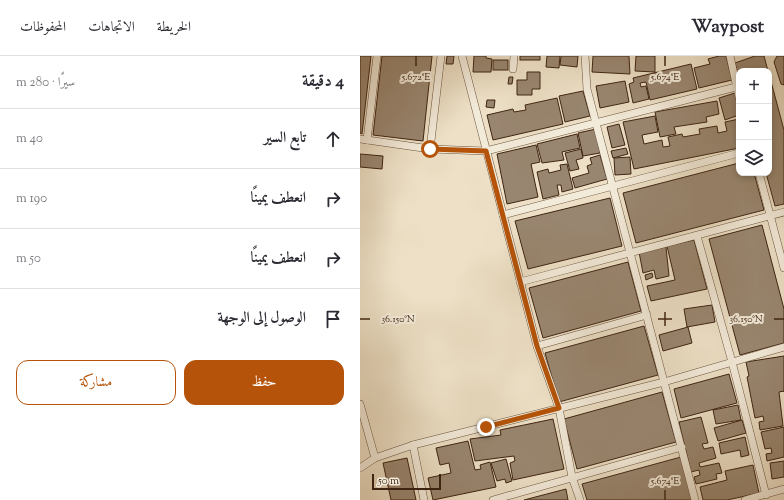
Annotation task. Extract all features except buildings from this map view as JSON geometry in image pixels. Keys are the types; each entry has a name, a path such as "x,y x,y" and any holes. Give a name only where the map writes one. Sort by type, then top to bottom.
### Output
{"street":[{"path":"377,56 364,140 430,149 486,151 736,87 730,56"},
{"path":"430,149 441,56"},
{"path":"462,56 537,346 559,408 572,477 580,500"},
{"path":"513,69 514,56"},
{"path":"585,56 585,81 695,500"},
{"path":"503,215 736,154"},
{"path":"760,176 784,268"},
{"path":"520,282 630,251 697,236 784,212"},
{"path":"697,236 732,362 766,495"},
{"path":"537,346 647,315"},
{"path":"360,468 375,458 413,445 664,382 784,347"},
{"path":"360,404 375,458"},
{"path":"413,445 424,500"},
{"path":"493,500 682,447"},
{"path":"745,500 784,489"}],"route":[{"path":"430,149 486,151 537,346 559,408 486,427"}]}
